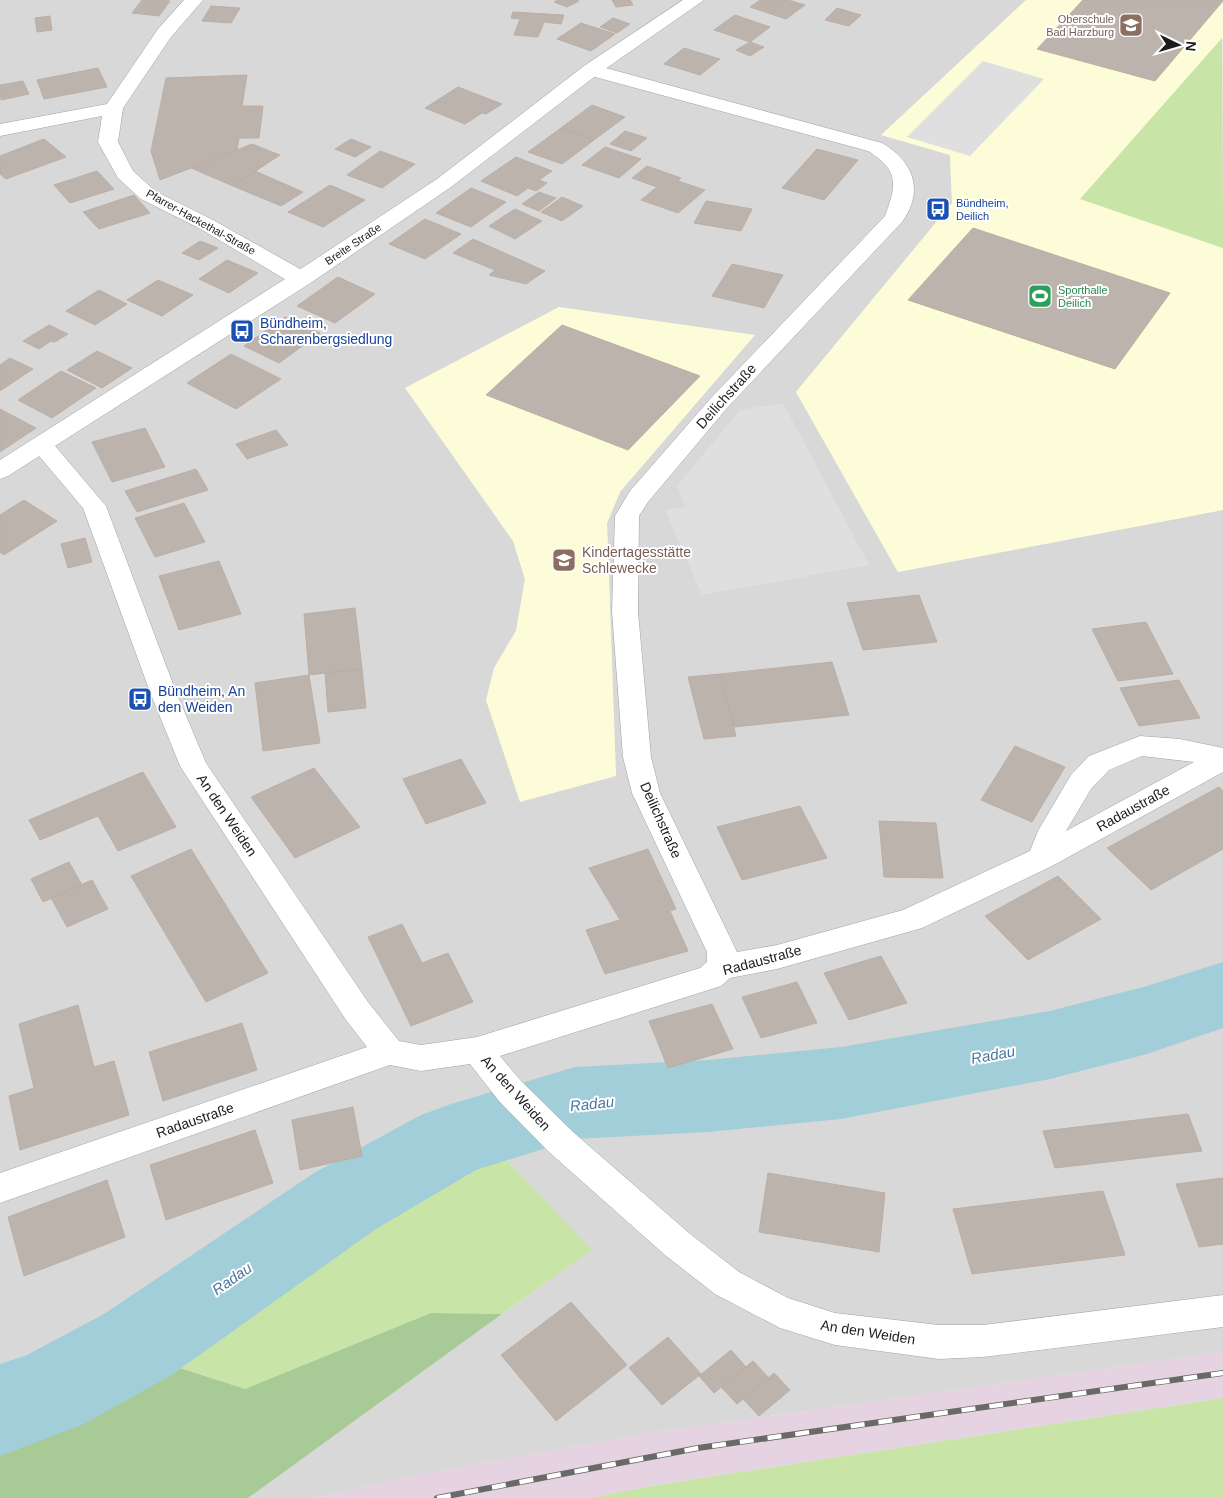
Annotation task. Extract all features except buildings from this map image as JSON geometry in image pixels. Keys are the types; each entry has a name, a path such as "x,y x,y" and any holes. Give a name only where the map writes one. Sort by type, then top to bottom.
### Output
{"street":[{"name":"Pfarrer-Hackethal-Straße","path":"194,0 164,34 114,108 108,142 125,174 148,195 206,224 302,279"},
{"name":"Breite Straße","path":"0,471 302,279 444,183 590,70 695,0"},
{"name":"Deilichstraße","path":"590,70 874,147 892,156 900,167 903,183 902,199 895,218 719,403 639,497 627,516 625,612 637,757 646,793 722,952 722,967"},
{"path":"0,130 114,108"},
{"name":"An den Weiden","path":"42,445 94,506 163,692 194,766 357,1011 390,1052 421,1058 477,1050 510,1091 561,1142 677,1244 727,1283 780,1312 835,1329 939,1342 983,1341 1223,1311"},
{"name":"Radaustraße","path":"1042,858 1052,831 1081,782 1099,763 1140,746 1180,749 1223,758"},
{"name":"Radaustraße","path":"477,1050 710,977 722,967 777,956 911,920 1042,858 1223,758"},
{"name":"Radaustraße","path":"0,1188 390,1052"}],"shaded area":[{"path":"0,0 1026,0 882,135 950,155 952,203 796,392 898,572 1223,510 1223,1352 656,1432 422,1474 313,1498 248,1498 591,1250 496,1149 462,1103 263,1226 58,1359 0,1378","holes":["406,387 620,492 607,523 616,776 494,668 516,631 525,579 513,541"]},
{"path":"1026,0 1223,0 1223,39 1081,199 1223,248 1223,510 898,572 796,392 952,203 950,155 881,135"},
{"path":"983,61 1044,79 970,156 907,137"},
{"name":"Kindertagesstätte Schlewecke","path":"559,307 755,335 620,492 607,523 616,776 520,802 486,700 494,668 516,631 525,579 513,541 405,388"},
{"path":"783,403 869,565 702,595 665,510 686,507 677,486 740,410"},
{"path":"431,1313 502,1314 248,1498 0,1498 0,1433 69,1409 152,1359 245,1389"},
{"path":"1223,1352 1223,1398 663,1484 589,1498 313,1498 422,1474 656,1432"}],"green space":[{"path":"1222,38 1223,248 1080,199"},
{"path":"496,1149 592,1250 502,1314 431,1313 245,1389 152,1359 353,1222"},
{"path":"1223,1398 1223,1498 589,1498 663,1484"}],"waterway":[{"name":"Radau","path":"0,1410 51,1392 137,1345 345,1201 451,1141 575,1103 708,1096 841,1083 1050,1045 1147,1020 1223,995"}],"railway":[{"path":"437,1498 698,1448 1223,1373"}],"place":[{"name":"Oberschule Bad Harzburg","path":"1131,25"},
{"name":"Bündheim, Deilich","path":"938,209"},
{"name":"Sporthalle Deilich","path":"1040,296"},
{"name":"Bündheim, Scharenbergsiedlung","path":"242,331"},
{"name":"Kindertagesstätte Schlewecke","path":"564,560"},
{"name":"Bündheim, An den Weiden","path":"140,699"}]}
